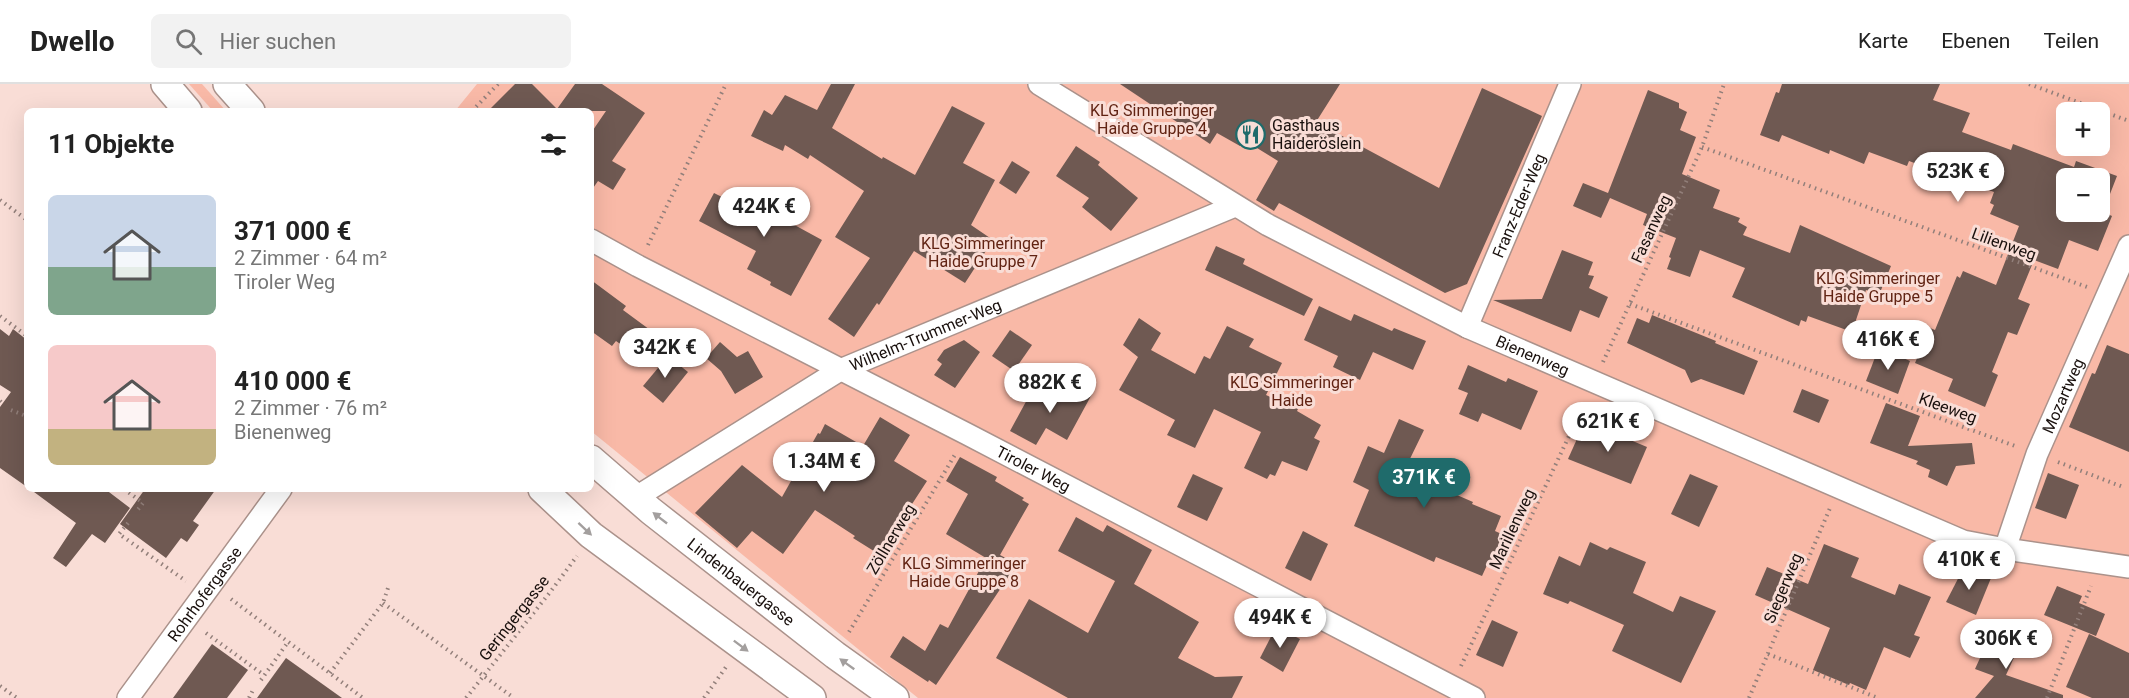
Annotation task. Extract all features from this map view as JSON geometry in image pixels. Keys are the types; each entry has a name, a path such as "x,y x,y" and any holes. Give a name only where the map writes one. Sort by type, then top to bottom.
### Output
{"street":[{"path":"165,84 185,108"},
{"path":"227,84 248,108"},
{"name":"Bienenweg","path":"1039,84 1268,225 1467,327 1963,541 2129,567"},
{"name":"Franz-Eder-Weg","path":"1467,327 1570,84"},
{"name":"Wilhelm-Trummer-Weg","path":"635,498 840,370 1235,206"},
{"name":"Tiroler Weg","path":"594,242 1474,698"},
{"name":"Mozartweg","path":"2005,549 2037,454 2129,246"},
{"name":"Lindenbauergasse","path":"594,462 635,498 893,698"},
{"name":"Rohrhofergasse","path":"128,698 279,492"},
{"path":"545,492 591,535 812,698"}],"path":[{"path":"475,108 498,84"},
{"path":"638,266 726,84"},
{"name":"Fasanweg","path":"1594,383 1702,147 1724,84"},
{"path":"2029,84 2129,122"},
{"name":"Lilienweg","path":"1702,147 2108,294"},
{"path":"0,200 24,218"},
{"name":"Kleeweg","path":"1630,304 2123,487"},
{"path":"0,316 24,334"},
{"name":"Marillenweg","path":"1451,686 1594,383"},
{"path":"11,410 24,415"},
{"name":"Zöllnerweg","path":"835,655 967,434"},
{"name":"Siegerweg","path":"1749,698 1839,488"},
{"path":"128,492 143,503 136,512"},
{"path":"128,523 119,534 186,582"},
{"name":"Geringergasse","path":"466,698 579,552"},
{"path":"2047,698 2100,562"},
{"path":"330,673 384,603 388,588"},
{"path":"230,598 363,698"},
{"path":"384,603 514,698"},
{"path":"205,632 262,677 288,642"},
{"path":"1768,654 1878,698"},
{"path":"704,698 726,667"},
{"path":"0,686 17,698"},
{"path":"249,698 254,688"}],"green space":[{"path":"189,84 202,84 223,108 210,108"},
{"name":"KLG Simmeringer Haide","path":"477,84 2129,84 2129,698 918,698 594,433 594,108 457,108"}],"building":[{"path":"515,84 532,84 556,108 491,108"},
{"path":"575,84 602,84 645,113 612,161 626,169 613,190 598,181 594,187 594,129 606,111 594,111 594,108 558,108"},
{"path":"831,84 855,84 832,128 882,159 883,157 915,175 952,106 985,123 963,163 995,180 971,225 993,240 965,283 914,251 879,305 877,303 854,337 828,319 870,258 835,237 864,191 810,155 808,159 785,145 783,151 751,136 764,110 772,115 785,95 817,110"},
{"path":"1120,84 1340,84 1316,122 1439,188 1482,88 1542,116 1467,284 1445,293 1279,203 1274,211 1256,200 1278,161 1244,140 1240,146 1217,133 1210,144"},
{"path":"1782,84 1940,84 1933,100 1970,113 1962,132 2011,150 2013,144 2074,167 2076,161 2095,168 2056,168 2056,222 2110,222 2098,251 2069,240 2058,269 2034,260 2018,299 2030,304 2017,335 2008,332 1992,372 1998,375 1985,407 1948,391 1953,379 1915,363 1930,328 1935,330 1957,276 1960,278 1963,271 1996,285 2019,226 1990,214 1994,205 1990,203 1994,192 1909,161 1907,166 1869,152 1864,164 1830,150 1829,154 1782,135 1779,142 1760,135 1776,92 1779,93"},
{"path":"1648,90 1679,103 1679,108 1687,112 1680,130 1696,137 1682,174 1720,190 1713,208 1740,218 1738,222 1747,227 1743,235 1790,253 1800,225 1891,266 1879,295 1866,290 1852,332 1808,316 1806,322 1801,320 1799,326 1732,297 1745,268 1700,250 1690,277 1667,269 1676,238 1643,225 1647,214 1610,198 1601,218 1573,206 1583,183 1608,193"},
{"path":"1076,146 1100,162 1098,165 1138,198 1111,231 1082,207 1089,198 1056,176"},
{"path":"1012,161 1030,172 1016,194 999,183"},
{"path":"2110,173 2117,176 2110,194"},
{"path":"742,188 770,203 767,210 822,240 791,296 747,269 756,251 699,221 714,193 734,203"},
{"path":"1216,246 1245,259 1243,264 1313,299 1304,316 1205,270"},
{"path":"1562,250 1593,262 1588,275 1594,276 1589,288 1608,297 1599,318 1580,310 1571,332 1493,300 1542,299"},
{"path":"594,282 626,306 623,310 661,338 645,361 616,341 612,346 594,333"},
{"path":"1319,306 1351,321 1354,314 1392,331 1394,328 1426,341 1413,370 1373,352 1360,380 1333,367 1338,356 1304,340"},
{"path":"1652,315 1758,361 1744,395 1701,379 1691,383 1685,370 1627,343 1637,318 1649,323"},
{"path":"1139,318 1161,333 1151,350 1195,374 1204,356 1210,359 1227,326 1254,339 1249,347 1282,363 1266,395 1298,409 1297,411 1321,425 1314,438 1320,441 1307,471 1282,461 1275,476 1270,474 1267,479 1244,468 1261,432 1214,409 1195,448 1167,435 1175,420 1119,390 1138,357 1123,345"},
{"path":"0,329 9,336 13,329 24,338 24,485 0,468 0,407 11,392 0,385"},
{"path":"1010,330 1032,345 1014,371 992,356"},
{"path":"964,340 980,352 955,388 934,375 942,364 937,360 944,350"},
{"path":"720,342 737,357 748,351 763,377 735,394 721,371 706,358"},
{"path":"2107,345 2129,354 2129,452 2069,427 2092,373 2095,374"},
{"path":"1879,347 1910,361 1898,394 1866,381"},
{"path":"668,356 688,372 663,403 643,386"},
{"path":"1468,365 1506,382 1508,378 1538,391 1521,430 1482,413 1478,422 1459,414 1468,393 1458,389"},
{"path":"1074,384 1092,394 1067,440 1046,428 1036,445 1010,431 1035,385 1064,402"},
{"path":"1802,389 1829,400 1819,423 1793,412"},
{"path":"1886,403 1920,416 1908,446 1972,443 1975,464 1956,466 1947,486 1928,477 1930,470 1916,464 1918,461 1870,443"},
{"path":"880,417 910,435 894,461 927,481 890,538 895,541 885,558 815,510 783,554 752,531 737,548 695,513 742,465 782,497 825,424 863,446"},
{"path":"1399,419 1424,430 1406,467 1452,488 1450,492 1473,502 1472,504 1501,516 1495,531 1508,537 1495,566 1488,563 1482,576 1436,557 1434,562 1354,526 1369,490 1353,482 1368,446 1384,453"},
{"path":"1585,421 1647,447 1631,484 1568,459"},
{"path":"960,457 997,477 995,481 1024,498 1022,500 1029,504 1000,555 1017,564 936,685 890,657 903,636 925,651 940,624 948,628 986,558 946,534 968,494 946,481"},
{"path":"2048,473 2079,485 2066,519 2035,508"},
{"path":"1193,474 1223,488 1207,521 1177,507"},
{"path":"1690,474 1718,486 1699,527 1671,514"},
{"path":"34,492 109,492 130,508 105,543 92,534 66,567 53,558 76,523"},
{"path":"143,492 214,492 193,521 199,525 187,542 181,538 166,558 120,524"},
{"path":"1076,517 1103,532 1107,525 1152,550 1134,584 1199,622 1178,658 1215,677 1243,676 1232,698 1068,698 996,658 1029,599 1088,633 1115,581 1058,551"},
{"path":"1303,531 1328,544 1311,581 1285,568"},
{"path":"1590,542 1607,550 1610,547 1646,562 1633,593 1673,612 1680,596 1716,611 1681,683 1612,651 1624,625 1570,601 1568,604 1543,594 1559,556 1580,566"},
{"path":"1824,544 1859,558 1851,577 1895,595 1899,584 1931,597 1914,635 1920,637 1910,658 1884,647 1866,690 1813,670 1830,628 1755,595 1767,567 1808,584"},
{"path":"1964,567 1991,578 1976,615 1946,602"},
{"path":"2057,586 2082,596 2079,603 2105,614 2096,636 2044,615"},
{"path":"1492,620 1518,632 1503,667 1476,655"},
{"path":"1995,625 2023,638 2006,675 2063,695 2063,698 1975,698 1994,676 1975,669"},
{"path":"1276,627 1300,639 1283,672 1260,658"},
{"path":"2089,634 2129,653 2129,698 2092,698 2066,687"},
{"path":"212,644 248,670 227,698 173,698"},
{"path":"286,658 342,698 257,698"}],"place":[{"name":"Gasthaus Haideröslein","path":"1251,134"}],"park label":[{"name":"KLG Simmeringer Haide Gruppe 4","path":"1152,119"},
{"name":"KLG Simmeringer Haide Gruppe 7","path":"983,252"},
{"name":"KLG Simmeringer Haide Gruppe 5","path":"1878,287"},
{"name":"KLG Simmeringer Haide Gruppe 8","path":"964,572"}]}
